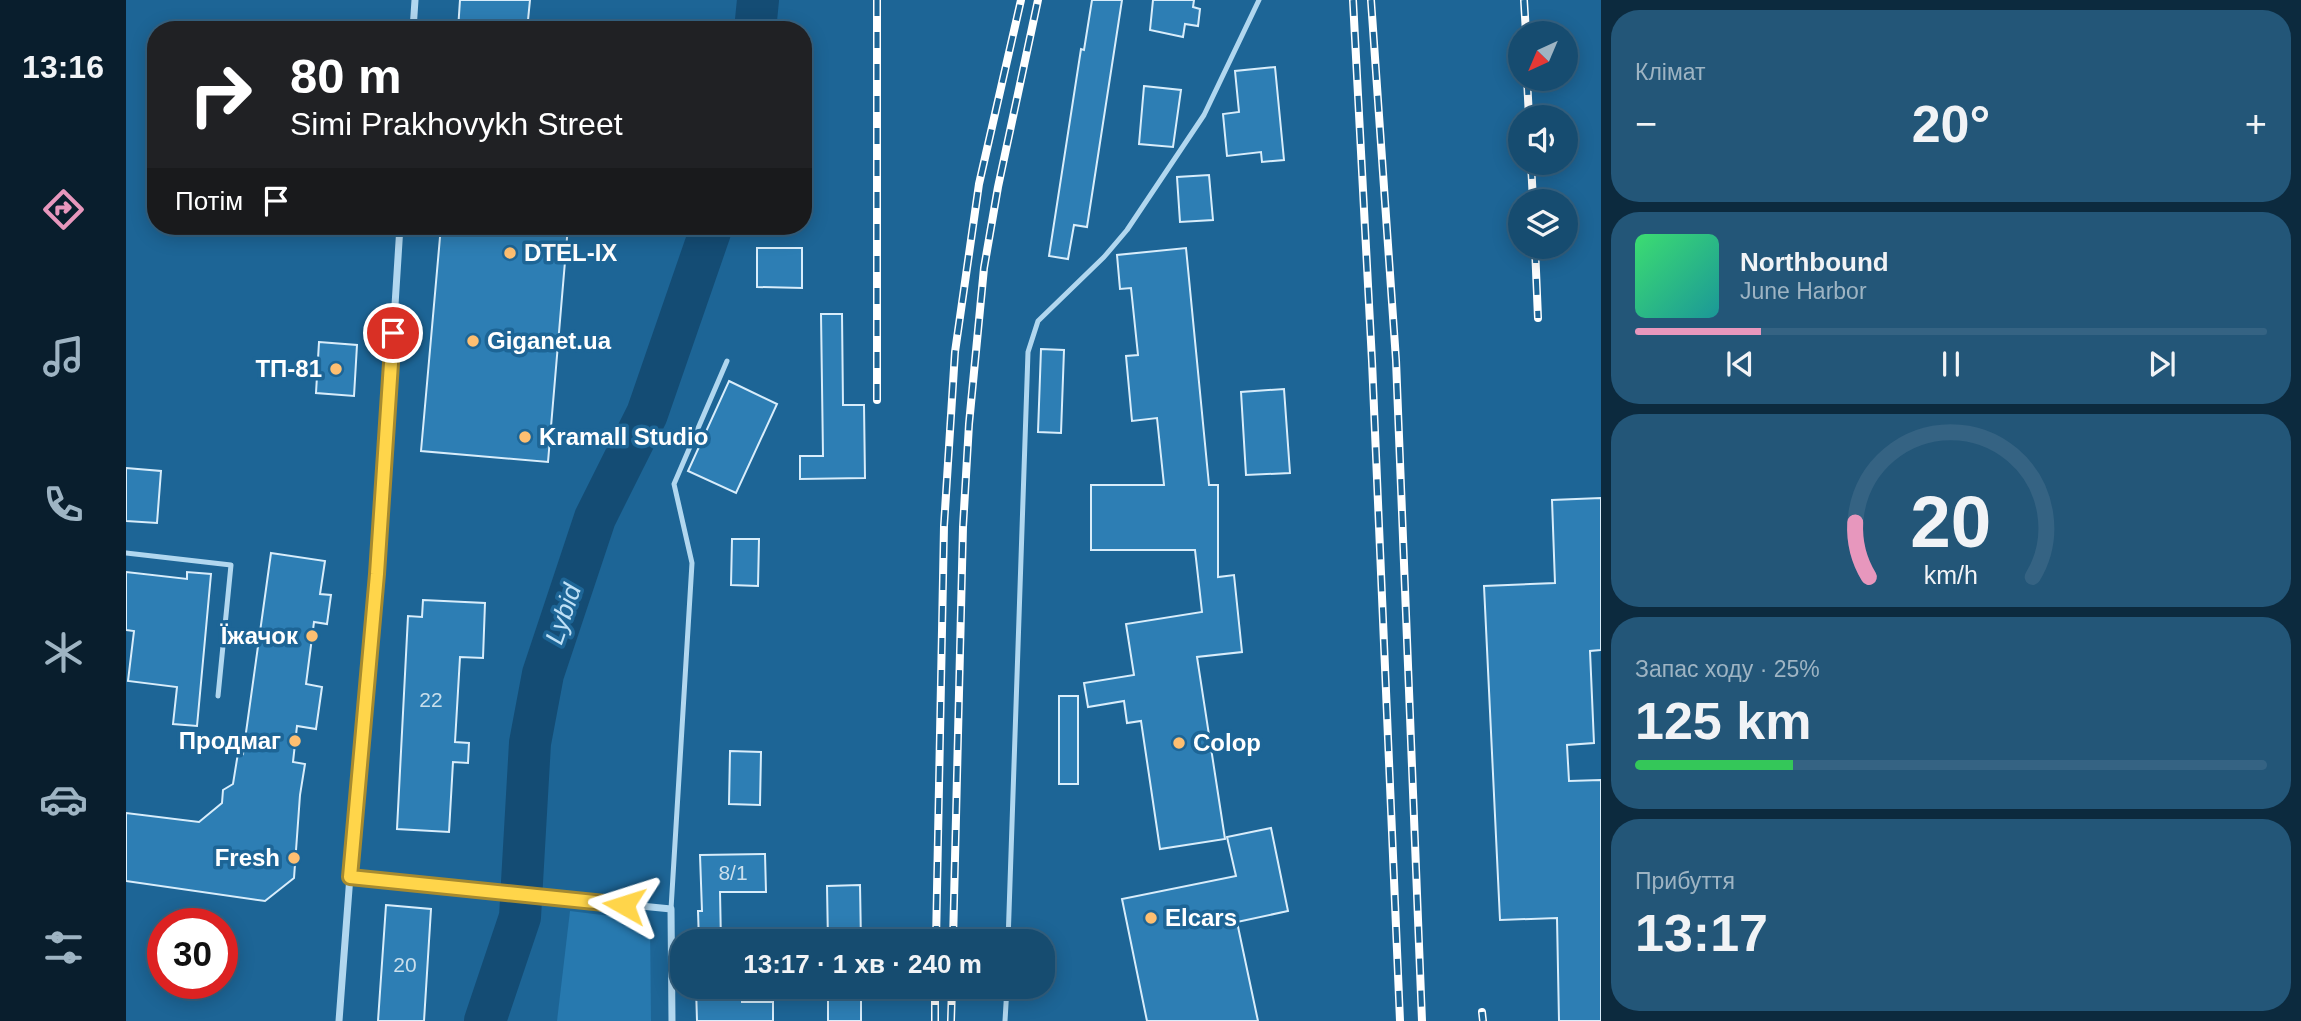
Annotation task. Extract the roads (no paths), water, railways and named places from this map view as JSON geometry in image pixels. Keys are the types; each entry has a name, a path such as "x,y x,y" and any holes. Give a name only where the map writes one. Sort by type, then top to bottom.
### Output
{"street":[{"path":"414,21 415,0"},
{"path":"339,1021 377,574 399,235"},
{"path":"350,877 671,909 672,1021"}],"lane":[{"path":"1008,929 1028,352 1038,321 1104,257 1127,230 1204,114 1259,0"},
{"path":"671,909 692,563 674,484 727,360"},
{"path":"126,553 231,565 218,696"},
{"path":"1005,1021 1006,999"}],"waterway":[{"name":"Lybid","path":"756,21 758,0"},
{"name":"Lybid","path":"485,1021 520,917 530,743 543,674 595,518 647,414 709,235"}],"railway":[{"path":"877,0 877,400"},
{"path":"936,929 944,526 955,352 979,184 1021,0"},
{"path":"953,929 963,527 969,424 984,268 998,187 1038,0"},
{"path":"1353,0 1372,361 1400,1021"},
{"path":"1371,0 1396,360 1422,1021"},
{"path":"1524,0 1525,21"},
{"path":"1528,91 1528,105"},
{"path":"1532,175 1532,189"},
{"path":"1536,259 1538,318"},
{"path":"935,999 935,1021"},
{"path":"951,1021 952,999"},
{"path":"1482,1012 1483,1021"}],"place":[{"name":"DTEL-IX","path":"510,253"},
{"name":"Giganet.ua","path":"473,341"},
{"name":"ТП-81","path":"336,369"},
{"name":"Kramall Studio","path":"525,437"},
{"name":"Їжачок","path":"312,636"},
{"name":"Продмаг","path":"295,741"},
{"name":"Colop","path":"1179,743"},
{"name":"Fresh","path":"294,858"},
{"name":"Elcars","path":"1151,918"}]}
